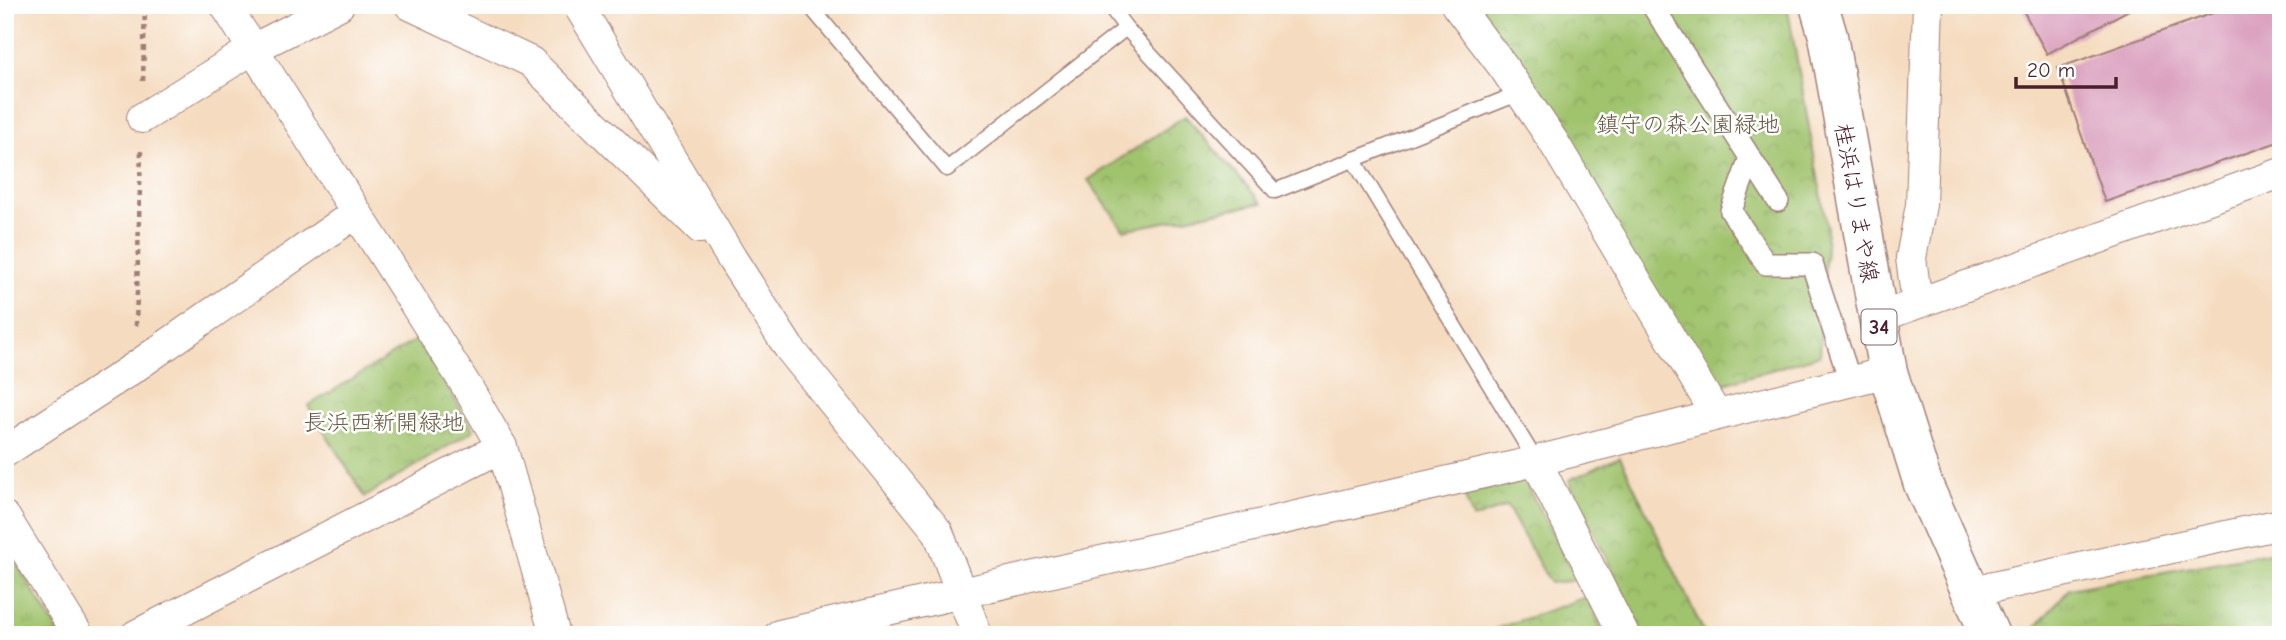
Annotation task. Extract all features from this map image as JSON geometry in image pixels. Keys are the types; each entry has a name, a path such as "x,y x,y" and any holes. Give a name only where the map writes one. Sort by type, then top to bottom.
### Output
{"main road":[{"name":"桂浜はりまや線","path":"1819,5 1828,36 1888,372 1923,484 1990,635"}],"street":[{"path":"225,5 469,390 502,447 555,635"},
{"path":"142,118 253,49 339,5"},
{"path":"410,5 531,62 732,259"},
{"path":"578,5 789,348 938,532 977,635"},
{"path":"1456,5 1560,153 1716,414"},
{"path":"1652,5 1778,201"},
{"path":"1917,303 1911,258 1921,205 1928,5"},
{"path":"1750,158 1731,211 1766,264 1812,264 1850,381"},
{"path":"1877,318 2281,173"},
{"path":"5,452 135,368 356,213"},
{"path":"779,635 1536,461 1888,372"},
{"path":"136,635 502,447"},
{"path":"1536,461 1624,635"},
{"path":"5,517 78,635"},
{"path":"1971,592 2281,524"}],"lane":[{"path":"809,5 947,169 1126,28"},
{"path":"1109,5 1126,28 1275,191 1520,93"},
{"path":"1353,159 1536,461"}],"path":[{"path":"135,368 145,5"}],"green space":[{"name":"鎮守の森公園緑地","path":"1469,5 1787,5 1827,227 1820,355 1704,390"},
{"path":"1185,116 1262,203 1124,230 1088,180"},
{"name":"長浜西新開緑地","path":"417,339 474,430 365,497 308,406"},
{"path":"1620,457 1705,635 1643,635 1569,480"},
{"path":"1523,478 1577,580 1550,583 1507,506 1473,519 1464,494"},
{"path":"5,544 60,635 5,635"},
{"path":"2281,551 2281,635 2029,635 2069,589"},
{"path":"1589,596 1603,635 1479,635"}],"building":[{"path":"2020,5 2138,5 2047,54"},
{"path":"2236,5 2281,5 2281,141 2105,202 2058,68"}]}
